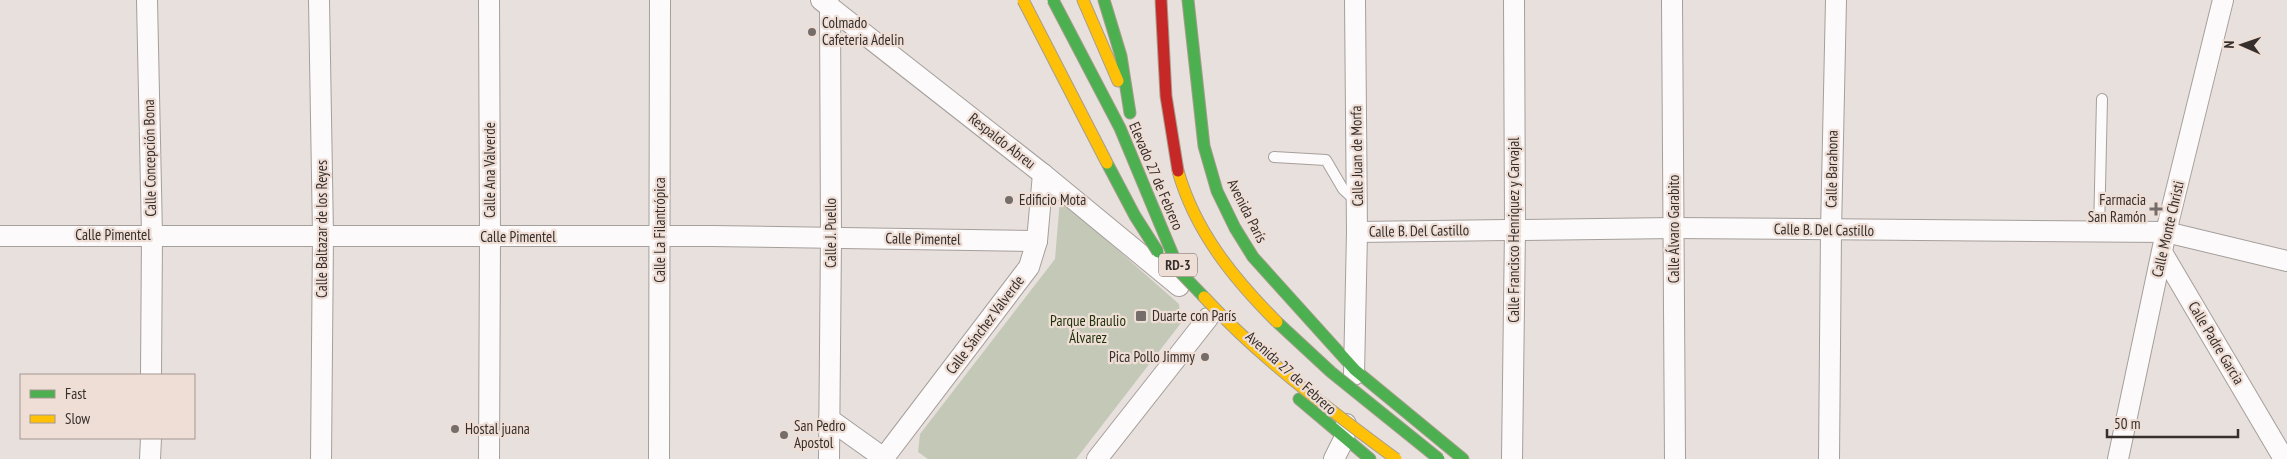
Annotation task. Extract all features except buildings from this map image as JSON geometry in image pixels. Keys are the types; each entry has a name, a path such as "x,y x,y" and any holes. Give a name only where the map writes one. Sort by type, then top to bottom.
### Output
{"main road":[{"path":"1023,0 1135,216 1159,253 1180,279"},
{"name":"Elevado 27 de Febrero","path":"1054,0 1120,128 1180,279 1307,392 1396,459"},
{"name":"Avenida 27 de Febrero","path":"1083,0 1105,47 1130,114 1133,155 1146,210 1157,241 1180,279 1208,318 1344,439 1370,459"},
{"path":"1104,0 1116,31 1124,64 1130,114"},
{"name":"Elevado 27 de Febrero","path":"1161,0 1166,102 1172,148 1184,192 1196,221 1234,276 1260,305 1307,350 1439,459"},
{"path":"1171,0 1176,94 1182,138 1190,179 1203,212 1238,269 1264,296 1330,353 1379,411"},
{"name":"Avenida París","path":"1188,0 1204,146 1217,191 1235,228 1253,257 1355,370"},
{"path":"1355,370 1463,459"}],"street":[{"name":"Calle Concepción Bona","path":"147,0 152,235 151,374"},
{"name":"Calle Baltazar de los Reyes","path":"319,0 323,234 321,459"},
{"name":"Calle Ana Valverde","path":"489,0 489,459"},
{"name":"Calle La Filantrópica","path":"659,459 660,0"},
{"name":"Calle Juan de Morfa","path":"1334,459 1344,439 1355,370 1357,202 1355,0"},
{"name":"Calle Francisco Henríquez y Carvajal","path":"1512,459 1515,229 1514,0"},
{"name":"Calle Álvaro Garabito","path":"1672,0 1675,459"},
{"name":"Calle Barahona","path":"1830,459 1831,231 1836,0"},
{"name":"Calle Monte Christi","path":"2118,459 2166,232 2224,0"},
{"name":"Respaldo Abreu","path":"826,3 1042,174 1180,279"},
{"name":"Calle J. Puello","path":"826,3 831,238 829,459"},
{"name":"Calle Sánchez Valverde","path":"884,459 1029,267 1037,241 1042,174"},
{"name":"Calle B. Del Castillo","path":"1357,232 1674,228 1831,231 2166,232 2287,261"},
{"name":"Calle Pimentel","path":"0,236 323,234 1037,241"},
{"name":"Calle Padre Garcia","path":"2162,254 2284,459"},
{"path":"1097,459 1208,318"},
{"path":"829,419 884,459"},
{"path":"150,459 151,439"}],"lane":[{"path":"2099,232 2102,99"},
{"path":"1274,157 1326,160 1343,189 1357,202"}],"green space":[{"name":"Parque Braulio Álvarez","path":"1060,199 1179,304 1181,323 1076,459 928,459 918,452 920,434 1055,259"}],"traffic: fast":[{"path":"1053,0 1120,128 1180,272 1204,297"},
{"path":"1104,0 1121,56 1130,113"},
{"path":"1188,0 1204,146 1217,191 1235,228 1253,257 1355,370 1463,459"},
{"path":"1107,163 1135,216 1158,252"},
{"path":"1277,322 1331,372 1439,459"},
{"path":"1299,399 1370,459"}],"traffic: slow":[{"path":"1023,0 1107,163"},
{"path":"1083,0 1118,81"},
{"path":"1178,171 1185,193 1205,234 1231,271 1277,322"},
{"path":"1204,297 1272,362 1396,459"}],"traffic: jam":[{"path":"1161,0 1166,96 1178,171"}],"place":[{"name":"Colmado Cafeteria Adelin","path":"812,32"},
{"name":"Edificio Mota","path":"1009,200"},
{"name":"Farmacia San Ramón","path":"2156,209"},
{"name":"Duarte con París","path":"1141,316"},
{"name":"Pica Pollo Jimmy","path":"1205,357"},
{"name":"Hostal juana","path":"455,429"},
{"name":"San Pedro Apostol","path":"784,435"}]}
